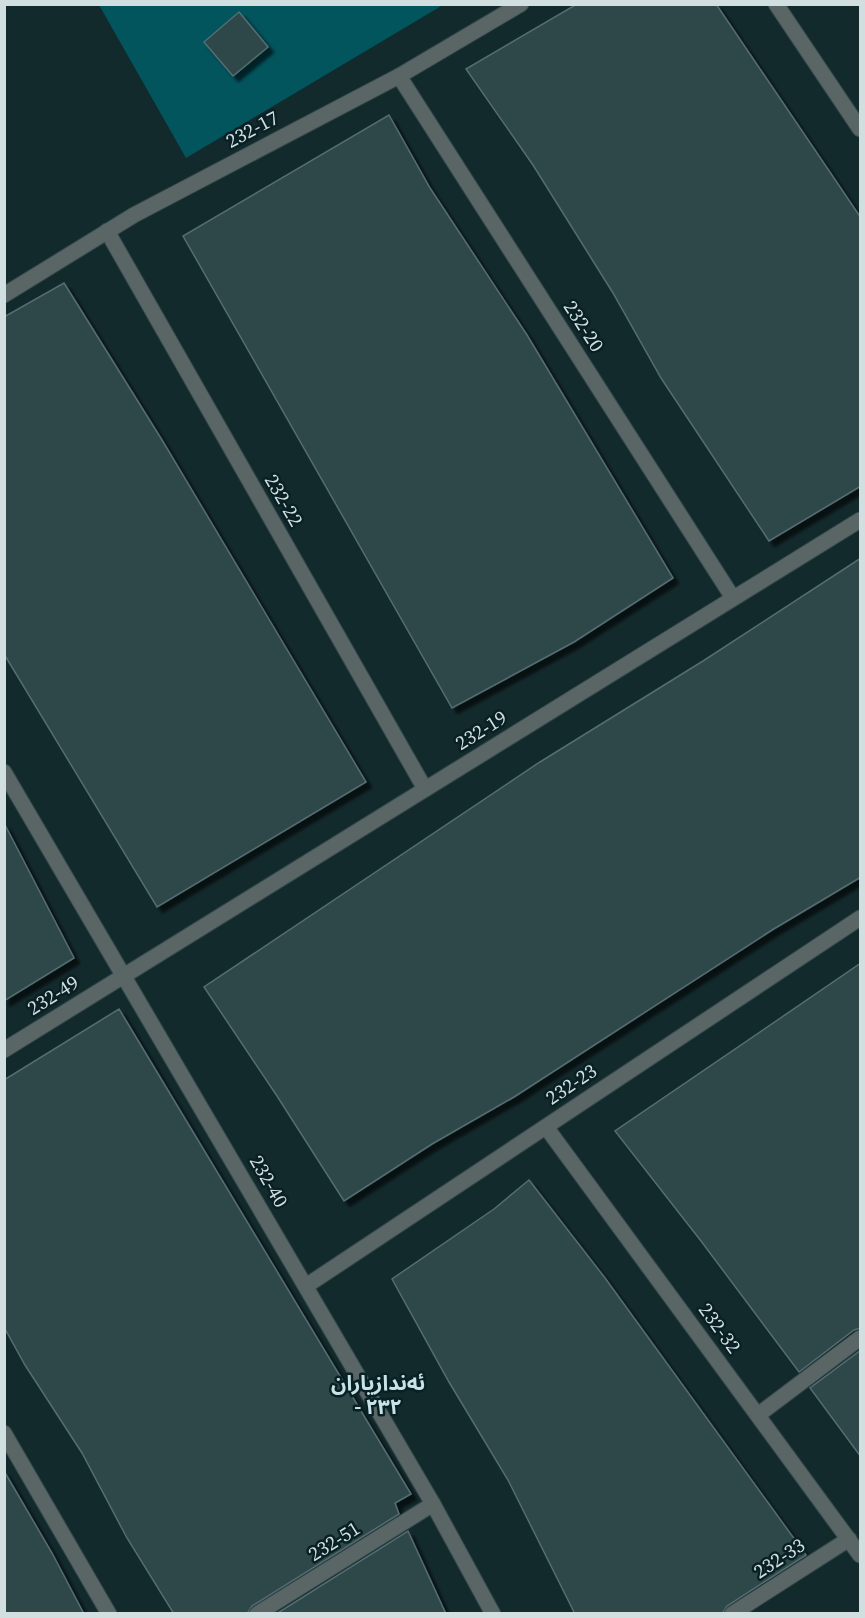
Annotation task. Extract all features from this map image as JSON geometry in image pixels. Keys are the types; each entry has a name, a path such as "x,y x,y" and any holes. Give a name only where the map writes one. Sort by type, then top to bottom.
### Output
{"street":[{"name":"232-17","path":"4,295 107,231 399,76 521,4"},
{"path":"776,4 861,129"},
{"name":"232-20","path":"399,76 734,598"},
{"name":"232-22","path":"107,231 425,789"},
{"name":"232-19","path":"124,976 861,520"},
{"name":"232-40","path":"4,772 433,1504 493,1614"},
{"name":"232-23","path":"306,1286 861,918"},
{"name":"232-49","path":"4,1050 124,976"},
{"name":"232-32","path":"546,1127 861,1555"},
{"path":"758,1415 861,1338"},
{"path":"4,1433 109,1614"},
{"name":"232-51","path":"257,1614 433,1504"},
{"name":"232-33","path":"732,1614 849,1539"}],"shaded area":[{"path":"99,5 443,5 186,158"}],"building":[{"path":"577,4 716,4 861,218 861,486 769,541 661,378 613,293 533,165 466,69"},
{"path":"239,12 268,47 233,76 204,42"},
{"path":"389,115 430,188 527,335 673,578 574,642 452,708 183,236"},
{"path":"64,283 162,440 366,782 157,907 4,654 4,317"},
{"path":"861,558 861,877 772,930 514,1097 432,1144 344,1201 204,987 540,762 703,661"},
{"path":"4,823 74,958 4,1001"},
{"path":"861,963 861,1328 854,1330 799,1372 615,1131"},
{"path":"119,1009 411,1494 395,1503 399,1514 252,1606 247,1614 174,1614 127,1538 82,1453 25,1365 4,1327 4,1080"},
{"path":"529,1180 605,1278 806,1555 727,1606 722,1614 575,1614 508,1480 449,1382 392,1279 494,1209"},
{"path":"861,1350 861,1457 810,1388"},
{"path":"4,1471 52,1553 84,1614 4,1614"},
{"path":"408,1531 446,1614 276,1614"}],"district":[{"name":"ئەندازیاران - ٢٣٢","path":"378,1394"}]}
